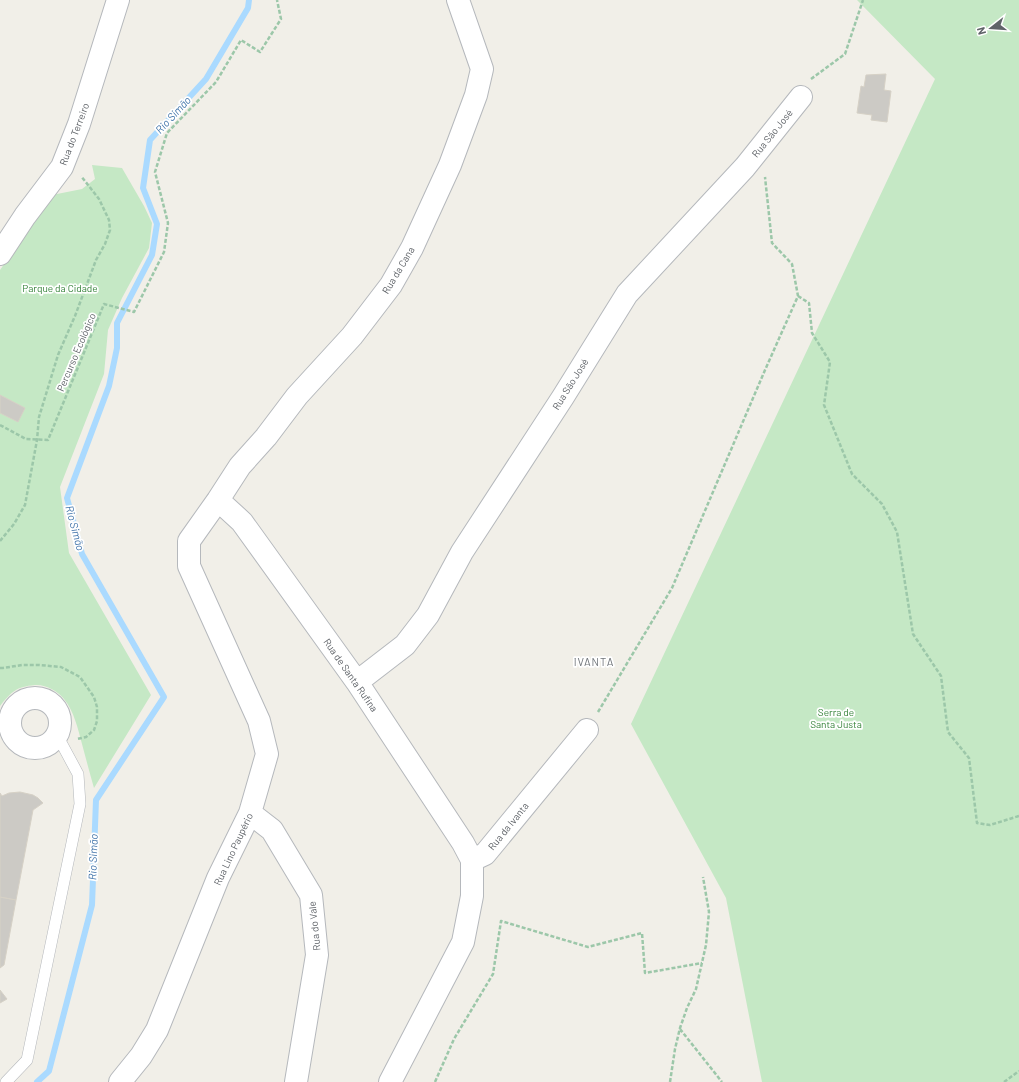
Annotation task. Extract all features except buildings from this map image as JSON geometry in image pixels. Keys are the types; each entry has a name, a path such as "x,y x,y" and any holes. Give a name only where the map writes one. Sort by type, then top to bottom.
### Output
{"street":[{"name":"Rua do Terreiro","path":"0,254 25,216 62,167 79,124 118,0"},
{"name":"Rua da Cana","path":"218,500 240,466 266,437 297,396 352,336 391,285 412,248 450,165 476,95 482,69 458,0"},
{"name":"Rua São José","path":"357,682 405,646 428,615 462,552 563,397 627,294 744,167 801,97"},
{"name":"Rua de Santa Rufina","path":"218,500 242,522 357,682 463,843 472,860"},
{"name":"Rua Lino Paupério","path":"120,1082 141,1056 157,1030 218,878 250,813 267,754 260,721 189,566 189,540 218,500"},
{"path":"36,697 44,699 52,704 57,710 60,718 60,739 37,749 7,743 11,732 9,724 10,715 14,708 20,702 28,698 36,697"},
{"name":"Rua da Ivanta","path":"472,860 485,854 587,730"},
{"name":"Rua do Vale","path":"250,813 272,830 311,895 317,955 296,1082"},
{"path":"390,1082 463,942 472,896 472,860"}],"lane":[{"path":"6,1082 27,1060 80,804 78,774 60,739"}],"path":[{"name":"Percurso Ecológico","path":"37,440 48,440 104,304 134,312 164,252 168,223 155,172 167,133 216,82 241,40 260,52 280,19 277,0"},
{"path":"801,97 808,81 845,54 863,0"},
{"path":"0,541 14,524 25,505 37,440 39,417 58,355 75,316 96,260 110,230 109,220 99,199 66,157"},
{"path":"587,730 672,588 798,296 792,264 772,243 764,164 744,167"},
{"path":"798,296 809,303 812,333 830,362 824,405 852,474 882,504 898,532 913,634 941,676 948,732 969,758 977,823 990,825 1019,816"},
{"path":"0,425 26,439 37,440"},
{"path":"0,668 22,664 62,667 80,677 94,697 97,707 97,721 94,730 86,737 60,739"},
{"path":"670,1082 680,1028 696,989 706,945 709,912 703,877"},
{"path":"435,1082 454,1039 493,974 501,921 588,947 642,933 645,973 702,963"},
{"path":"680,1028 722,1082"},
{"path":"1004,1082 1019,1071"}],"green space":[{"name":"Serra de Santa Justa","path":"857,0 1019,0 1019,1082 762,1082 726,898 631,724 935,79"},
{"name":"Parque da Cidade","path":"92,165 122,168 152,223 149,248 122,298 108,330 104,374 60,487 69,553 151,695 94,788 75,720 67,704 58,693 39,685 23,687 11,693 0,706 0,270 52,195 82,189 95,179"}],"waterway":[{"name":"Rio Simão","path":"37,1082 49,1071 92,905 96,800 164,697 82,554 67,498 109,386 117,348 117,323 152,255 157,224 143,188 150,140 206,79 248,8 249,0"}],"district":[{"name":"IVANTA","path":"594,662"}]}
